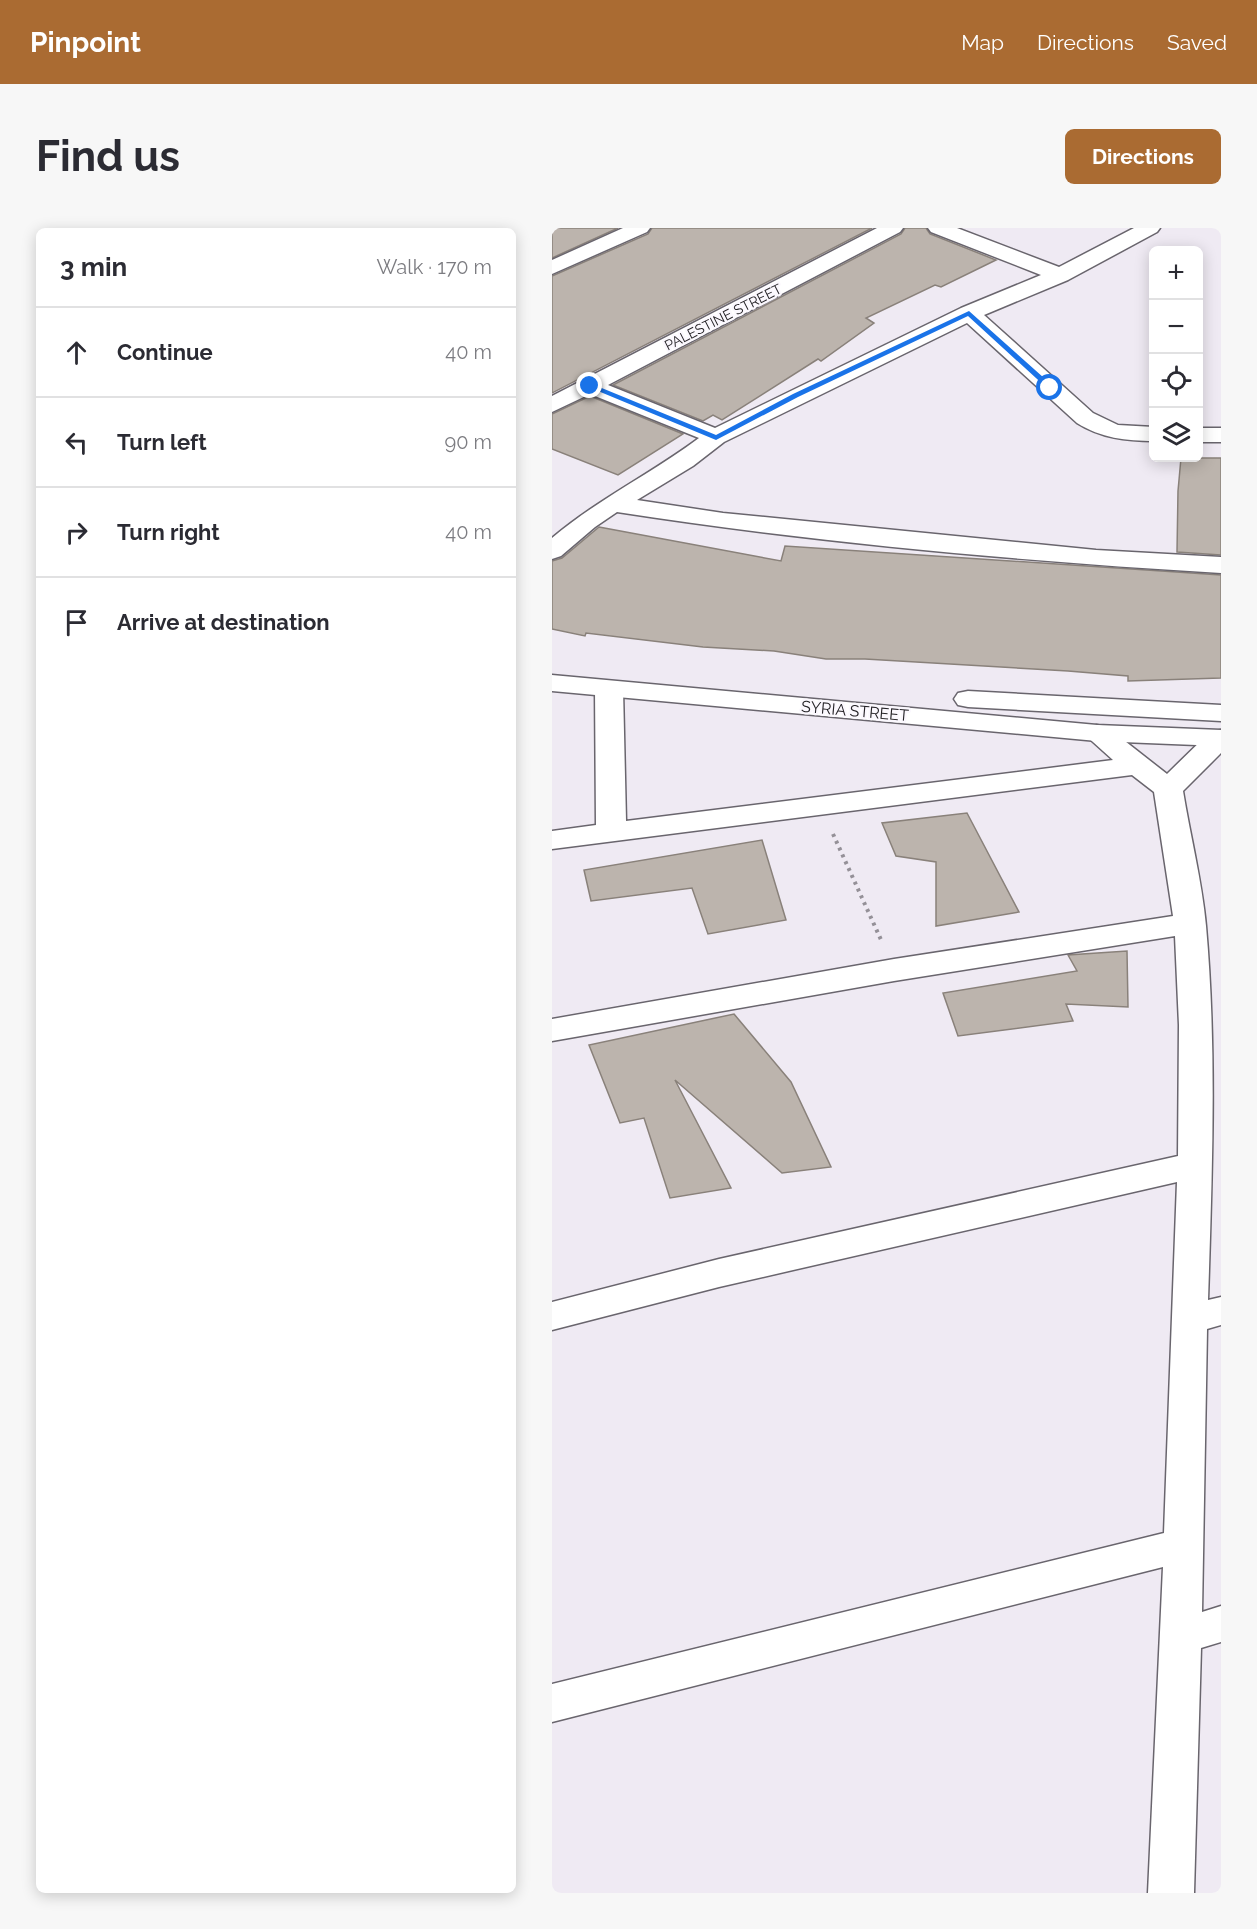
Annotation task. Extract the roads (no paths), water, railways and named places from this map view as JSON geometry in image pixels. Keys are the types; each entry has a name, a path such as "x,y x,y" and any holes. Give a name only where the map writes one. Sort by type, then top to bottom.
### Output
{"street":[{"path":"552,268 640,228"},
{"name":"PALESTINE STREET","path":"552,405 893,228"},
{"path":"938,228 1060,274"},
{"path":"552,551 586,522 684,461 716,438 796,396 969,313 1060,274 1150,228"},
{"path":"969,313 1050,388 1101,429 1127,434 1149,434"},
{"path":"590,386 716,438"},
{"path":"1203,435 1221,435"},
{"path":"613,504 746,524 1096,558 1221,565"},
{"path":"552,664 921,696 1221,713"},
{"name":"SYRIA STREET","path":"552,683 1097,732 1221,738"},
{"path":"609,689 611,831"},
{"path":"1097,732 1168,789 1208,1022 1195,1165 1205,1315 1184,1545 1180,1637 1161,1890"},
{"path":"1168,789 1221,738"},
{"path":"552,840 1138,765"},
{"path":"552,1030 894,970 1190,924"},
{"path":"552,1316 719,1273 1195,1165"},
{"path":"552,1703 1184,1545"},
{"path":"1180,1637 1221,1624"}]}
